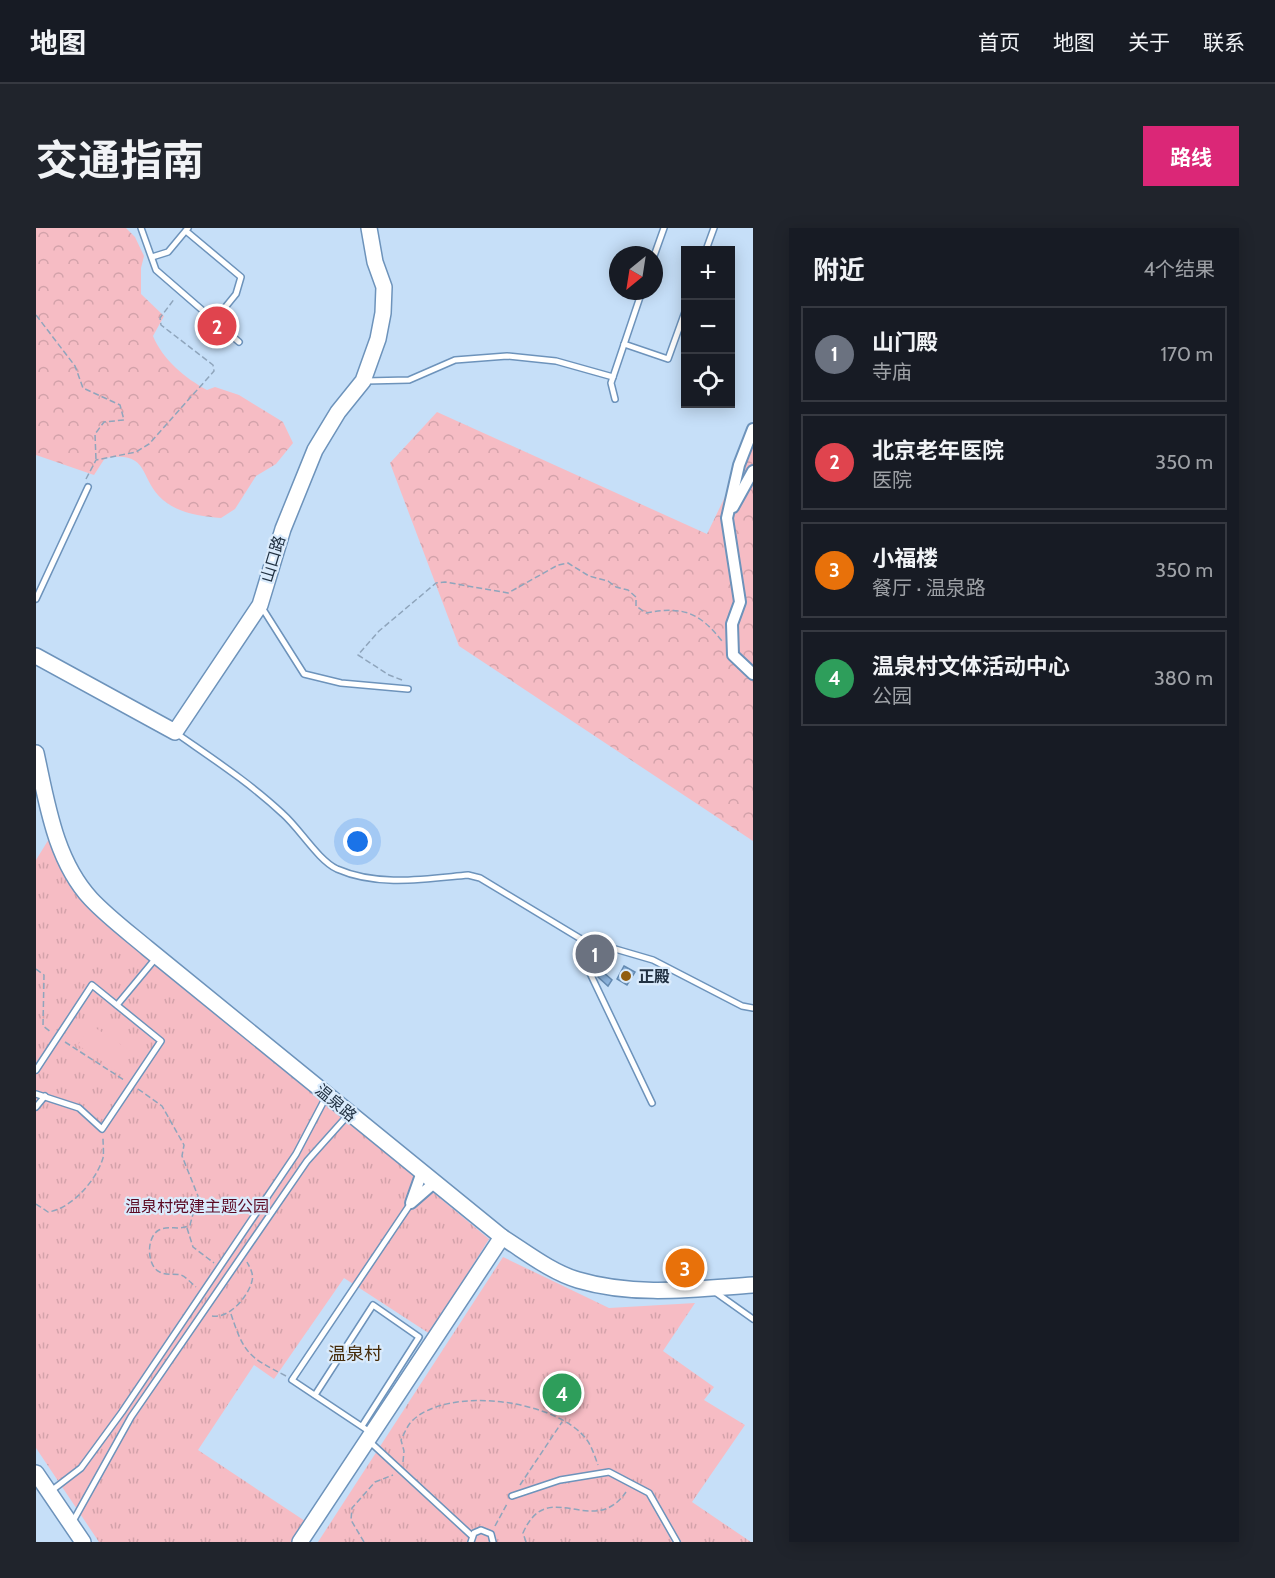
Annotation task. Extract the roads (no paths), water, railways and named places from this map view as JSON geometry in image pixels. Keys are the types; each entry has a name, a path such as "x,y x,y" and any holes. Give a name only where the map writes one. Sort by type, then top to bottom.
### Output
{"street":[{"name":"山口路","path":"175,732 260,605 283,529 315,450 338,412 363,381 378,339 383,313 384,287 375,262 369,228"},
{"path":"753,429 739,465 726,518 740,603 732,624 733,654 753,674"},
{"path":"726,518 753,471"},
{"path":"36,656 175,732"},
{"name":"温泉路","path":"36,753 49,813 71,871 91,898 157,956 502,1237 542,1263 577,1280 612,1287 655,1292 753,1285"},
{"path":"411,1203 422,1172"},
{"path":"411,1203 434,1183"},
{"path":"300,1542 367,1433 502,1237"},
{"path":"36,1473 83,1542"}],"lane":[{"path":"141,228 156,270 239,342"},
{"path":"658,246 664,228"},
{"path":"707,246 714,228"},
{"path":"152,257 168,252 187,229 241,277 236,294 214,321"},
{"path":"615,399 610,383 639,300"},
{"path":"624,344 668,359 681,323"},
{"path":"363,381 409,380 455,360 507,356 556,361 613,377"},
{"path":"36,599 88,487"},
{"path":"260,605 304,674 341,683 408,689"},
{"path":"175,732 244,780 284,815 312,844 324,862 338,869 371,879 406,880 468,875 480,878 581,939 653,960 742,1006 753,1008"},
{"path":"581,939 589,971 652,1104"},
{"path":"117,1005 157,956"},
{"path":"36,1070 92,985 161,1041 102,1129 79,1108 36,1094"},
{"path":"36,1107 45,1096"},
{"path":"49,1492 81,1468 122,1412 296,1154 327,1096"},
{"path":"71,1524 131,1417 307,1161 349,1114"},
{"path":"411,1203 292,1380 367,1433 471,1539 481,1530 491,1534 493,1542"},
{"path":"233,1248 243,1255"},
{"path":"709,1288 753,1319"},
{"path":"315,1395 373,1305 419,1336 367,1433"},
{"path":"192,1308 202,1315"},
{"path":"122,1412 131,1417"},
{"path":"512,1496 560,1480 601,1471 609,1472 649,1493 677,1542"}],"place":[{"name":"北京老年医院","path":"217,326"},
{"name":"山门殿","path":"595,954"},
{"name":"正殿","path":"626,976"},
{"name":"小福楼","path":"685,1268"},
{"name":"温泉村文体活动中心","path":"562,1393"}],"district":[{"name":"温泉村","path":"355,1354"}],"park label":[{"name":"温泉村党建主题公园","path":"197,1206"}]}
